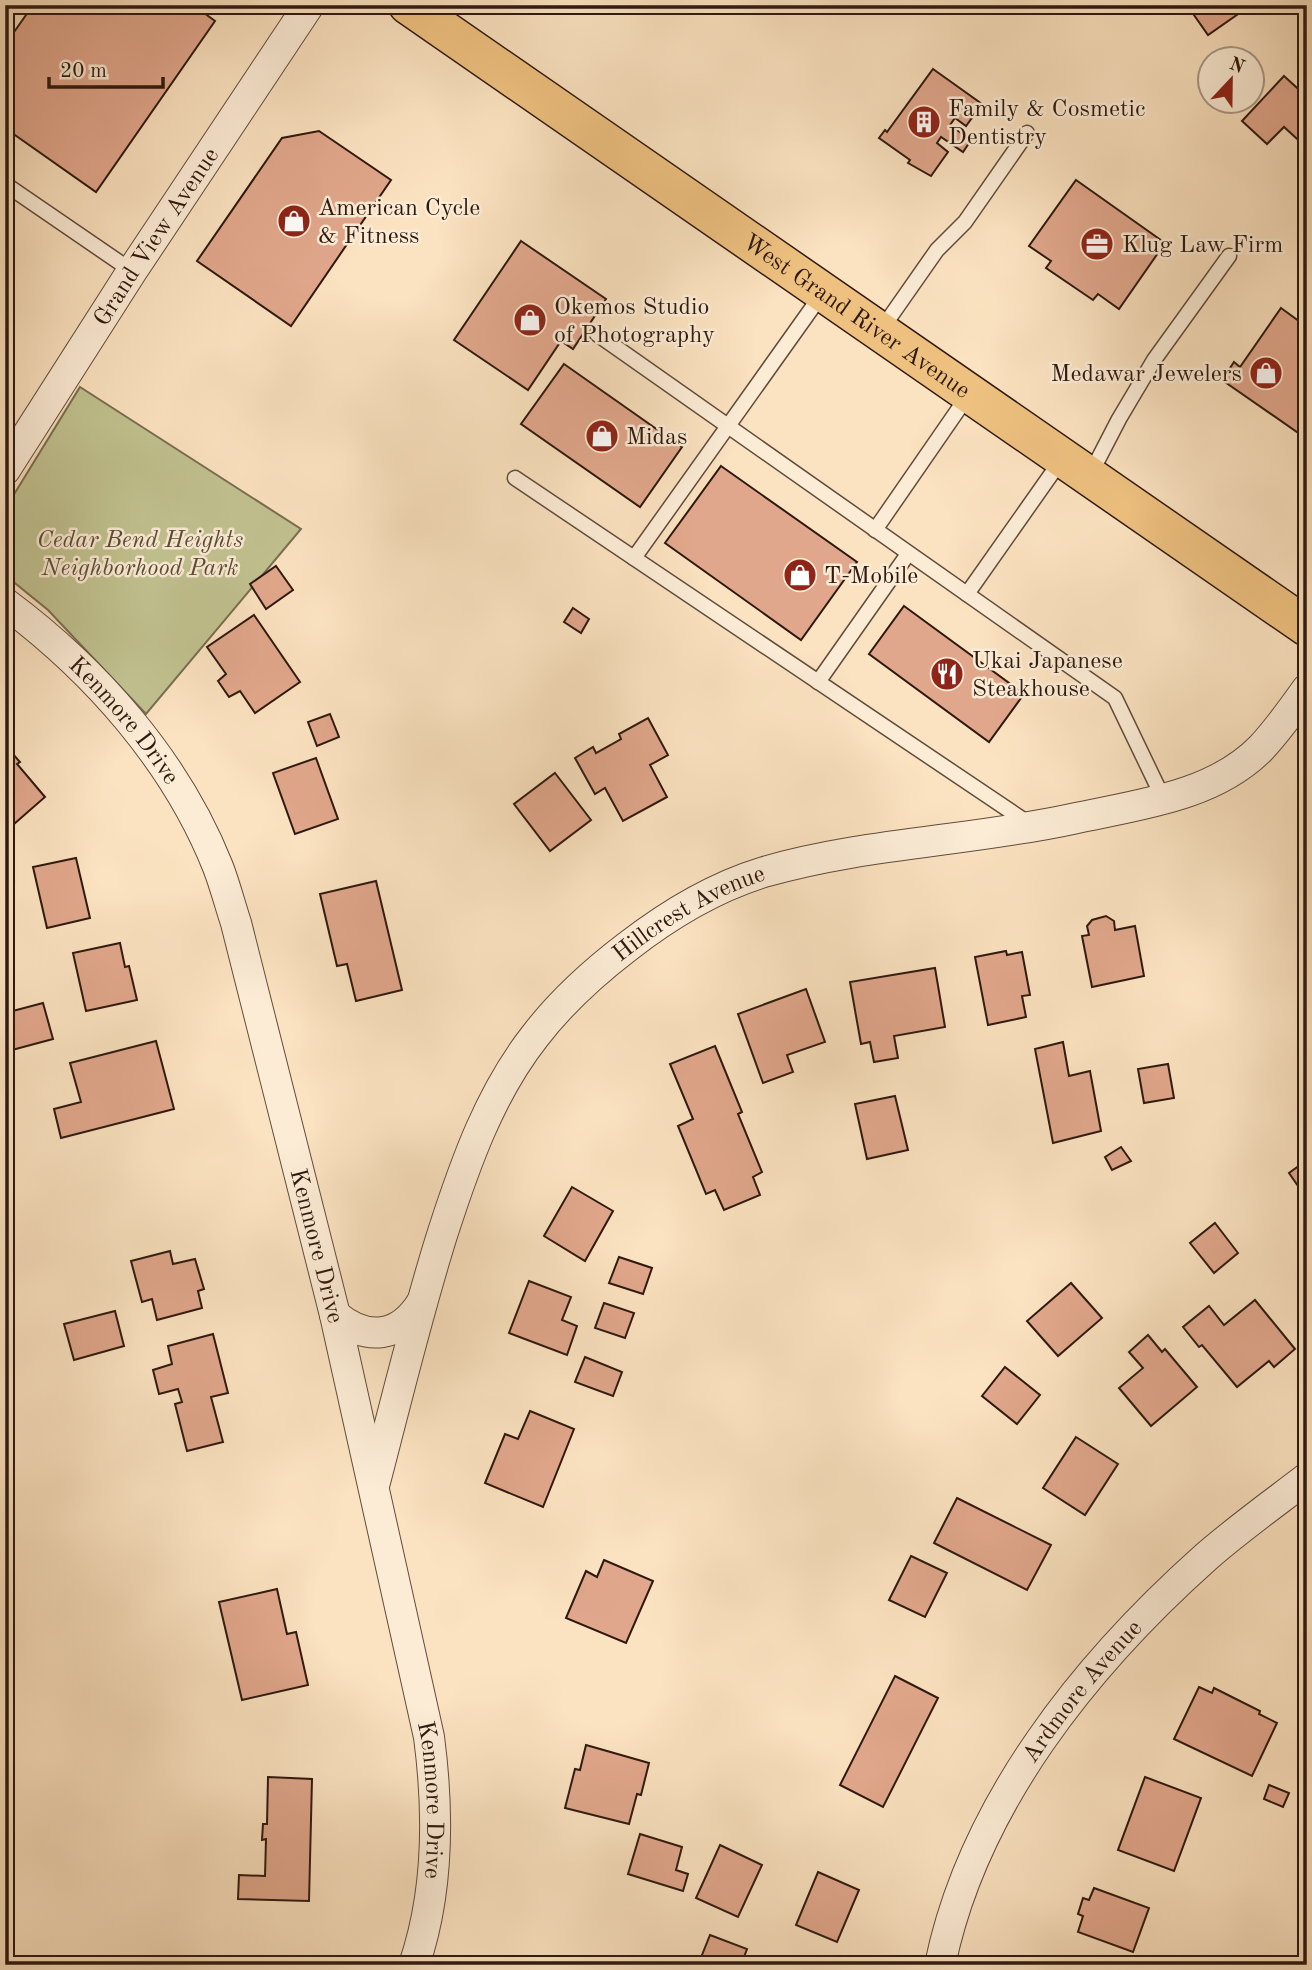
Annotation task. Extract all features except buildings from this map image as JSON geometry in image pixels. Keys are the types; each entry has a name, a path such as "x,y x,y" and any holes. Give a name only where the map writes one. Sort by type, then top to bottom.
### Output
{"main road":[{"name":"West Grand River Avenue","path":"408,5 1307,626"}],"street":[{"name":"Grand View Avenue","path":"5,470 132,271 309,5"},
{"name":"Kenmore Drive","path":"5,603 37,626 89,674 135,728 165,769 191,813 217,866 236,923 335,1315 429,1737 433,1768 433,1874 426,1921 414,1965"},
{"name":"Hillcrest Avenue","path":"374,1485 426,1288 457,1189 475,1143 514,1067 556,1010 582,985 642,935 713,893 760,874 808,860 1034,827 1163,799 1190,790 1238,767 1265,743 1307,690"},
{"path":"335,1315 347,1325 362,1331 378,1333 391,1330 404,1324 415,1314 426,1288"},
{"name":"Ardmore Avenue","path":"940,1965 971,1864 1028,1760 1063,1711 1117,1646 1161,1600 1216,1548 1307,1478"}],"lane":[{"path":"880,331 936,250 965,222 1027,133"},
{"path":"5,184 132,271"},
{"path":"967,594 1119,419 1154,360 1229,256"},
{"path":"634,558 824,292"},
{"path":"597,334 1115,698 1163,799"},
{"path":"875,530 970,393"},
{"path":"515,478 1034,827"},
{"path":"818,682 908,554"}],"green space":[{"name":"Cedar Bend Heights Neighborhood Park","path":"80,387 301,529 146,714 48,610 5,575 5,509"}],"place":[{"name":"Family & Cosmetic Dentistry","path":"924,122"},
{"name":"American Cycle & Fitness","path":"294,221"},
{"name":"Klug Law Firm","path":"1097,244"},
{"name":"Okemos Studio of Photography","path":"530,320"},
{"name":"Medawar Jewelers","path":"1266,373"},
{"name":"Midas","path":"602,436"},
{"name":"T-Mobile","path":"800,575"},
{"name":"Ukai Japanese Steakhouse","path":"947,674"}]}
